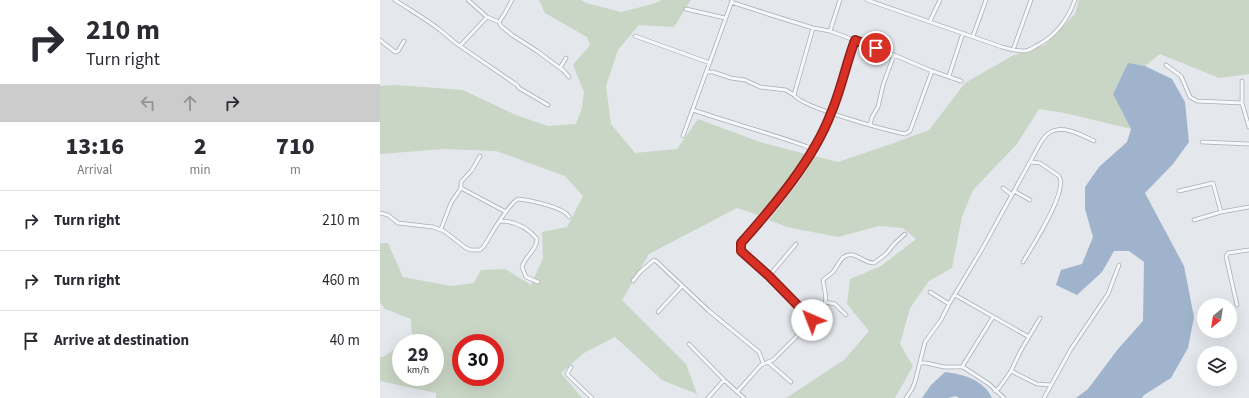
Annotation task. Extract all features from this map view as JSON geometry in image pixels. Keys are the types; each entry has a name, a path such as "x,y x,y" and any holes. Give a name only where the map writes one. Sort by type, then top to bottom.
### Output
{"street":[{"path":"468,0 487,17 499,22 501,26 512,35 560,68 569,77"},
{"path":"499,22 512,0"},
{"path":"830,31 840,0"},
{"path":"867,0 1013,50 1025,51 1044,42 1058,31 1069,15 1076,0"},
{"path":"930,21 940,0"},
{"path":"973,36 986,0"},
{"path":"1013,50 1031,0"},
{"path":"398,1 441,30 454,42 510,82 548,105"},
{"path":"683,136 732,1 770,15 813,28 830,31 961,81"},
{"path":"686,9 725,18"},
{"path":"460,46 487,17"},
{"path":"794,95 813,28"},
{"path":"949,76 963,33"},
{"path":"635,36 710,63"},
{"path":"380,40 395,52 398,51 404,41"},
{"path":"812,320 769,276 741,251 741,243 798,173 811,152 831,114 855,40"},
{"path":"870,125 878,107 883,85 894,55"},
{"path":"560,68 566,58"},
{"path":"1166,65 1182,76 1190,97 1198,101 1242,103"},
{"path":"706,72 714,72 732,78 745,80 760,87 786,90 802,102 831,114 905,134 910,131 932,71"},
{"path":"1242,81 1242,103 1247,111 1249,127"},
{"path":"693,110 808,147 811,152"},
{"path":"906,398 915,382 925,342 937,326 1041,142 1053,131 1069,131 1094,141"},
{"path":"1202,142 1249,144"},
{"path":"441,230 451,203 461,188 461,182 472,170 480,156"},
{"path":"1023,262 1046,223 1061,188 1060,178 1058,176 1040,163 1030,162"},
{"path":"1179,191 1213,183 1221,212"},
{"path":"461,188 506,212"},
{"path":"1003,188 1012,195"},
{"path":"1014,191 1030,200"},
{"path":"380,213 388,215 398,223 433,227 441,230 456,239 466,248 476,250 480,250 484,246 506,212 514,201 518,199 548,205 566,213 569,217"},
{"path":"1194,220 1221,212 1249,207"},
{"path":"500,221 515,223 527,230 536,238 536,245 522,267 526,277 538,282"},
{"path":"737,392 763,364 773,360 821,312 825,302 826,292 823,280 831,274 841,259 845,256 853,255 868,262 874,263 886,254 895,242 905,234"},
{"path":"769,276 796,244"},
{"path":"1235,298 1226,256 1228,253 1249,250"},
{"path":"633,281 640,272 656,260 709,311 759,352 763,364"},
{"path":"1044,398 1068,354 1108,294 1119,265"},
{"path":"658,312 682,286"},
{"path":"930,292 949,304"},
{"path":"954,295 1029,337"},
{"path":"825,302 835,304 846,315"},
{"path":"962,367 993,317"},
{"path":"995,391 999,388 1011,371 1020,352 1040,318"},
{"path":"689,344 744,398"},
{"path":"768,362 791,382"},
{"path":"920,363 926,362 944,367 962,367 978,376 1004,398"},
{"path":"571,367 567,372 568,376 592,398"},
{"path":"1011,371 1037,384 1051,385"},
{"path":"708,398 724,380"}],"green space":[{"path":"539,0 581,0 586,3 621,12 653,4 662,0 691,0 674,27 639,25 618,50 606,86 611,124 635,153 677,149 698,119 760,142 805,154 779,193 758,215 737,208 649,254 622,300 686,364 697,394 662,380 615,337 584,353 561,373 582,398 436,398 436,393 403,386 444,386 444,334 412,334 411,319 385,309 380,302 380,243 388,243 403,277 451,286 474,283 481,270 505,269 531,285 543,258 542,232 567,227 583,196 565,176 496,151 444,149 380,154 380,86 396,85 463,90 516,115 548,126 576,124 582,108 584,92 573,65 590,45 587,37 545,13"},
{"path":"1079,0 1249,0 1249,74 1219,78 1160,54 1145,66 1128,64 1113,94 1131,129 1065,113 1039,109 1017,144 973,190 962,217 952,268 929,281 910,308 900,344 913,366 895,398 786,398 844,360 869,331 847,304 850,279 881,266 916,239 903,228 879,226 838,237 787,227 769,220 799,181 810,165 814,156 838,162 929,130 965,83 1012,56 1045,45 1075,14"},
{"path":"392,351 392,384 380,381 380,357 383,357"}],"water":[{"path":"1128,63 1145,66 1172,79 1185,102 1189,142 1173,164 1145,193 1184,266 1194,317 1188,348 1171,378 1144,395 1142,398 1076,398 1088,389 1118,349 1143,321 1144,262 1129,251 1114,251 1102,272 1077,295 1056,285 1061,270 1082,264 1093,237 1085,209 1085,187 1099,167 1127,142 1131,129 1113,94"},
{"path":"945,372 966,376 978,382 984,387 992,398 959,398 956,396 948,398 922,398 931,385"}],"route":[{"path":"812,320 769,276 741,251 741,243 798,173 815,145 831,114 855,40 876,48"}]}
